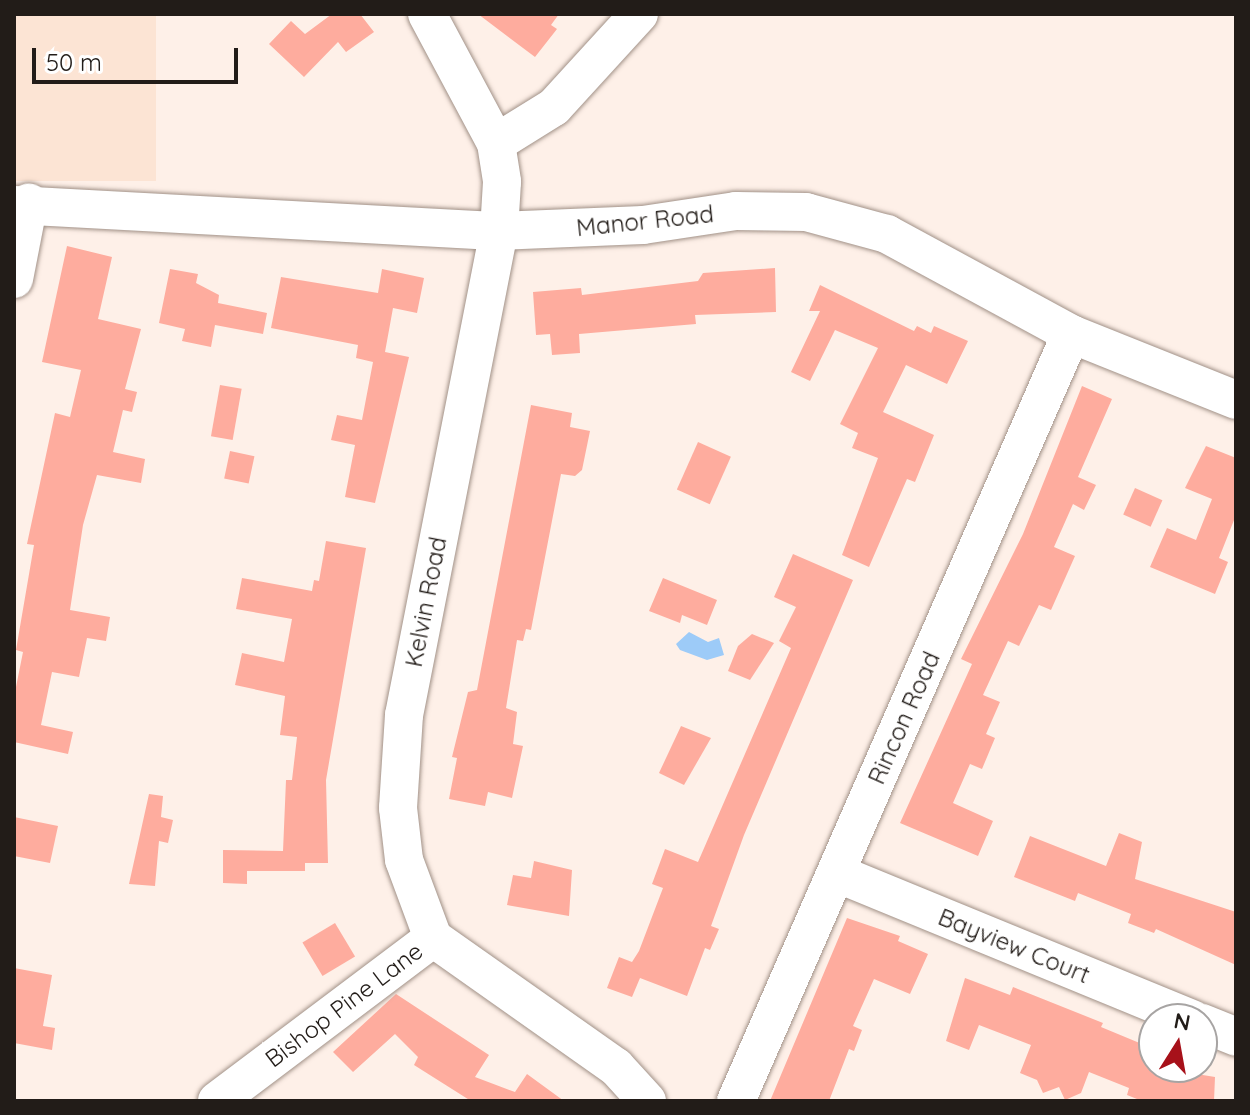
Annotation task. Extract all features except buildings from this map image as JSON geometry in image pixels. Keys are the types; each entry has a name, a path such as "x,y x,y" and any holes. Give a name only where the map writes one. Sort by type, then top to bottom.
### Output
{"street":[{"name":"Kelvin Road","path":"427,14 496,143 502,182 499,231 404,715 398,808 404,860 433,938"},
{"path":"496,143 554,107 639,14"},
{"path":"14,279 21,203"},
{"name":"Manor Road","path":"21,203 499,231 643,225 736,211 806,212 887,234 1071,334 1236,400"},
{"name":"Rincon Road","path":"736,1101 1071,334"},
{"name":"Bayview Court","path":"836,873 1153,1003"},
{"path":"433,938 616,1067 647,1101"},
{"name":"Bishop Pine Lane","path":"217,1101 433,938"}],"shaded area":[{"path":"14,14 156,14 156,181 14,181"}],"water":[{"path":"689,632 708,642 719,638 724,655 707,660 680,650 676,644"}]}
